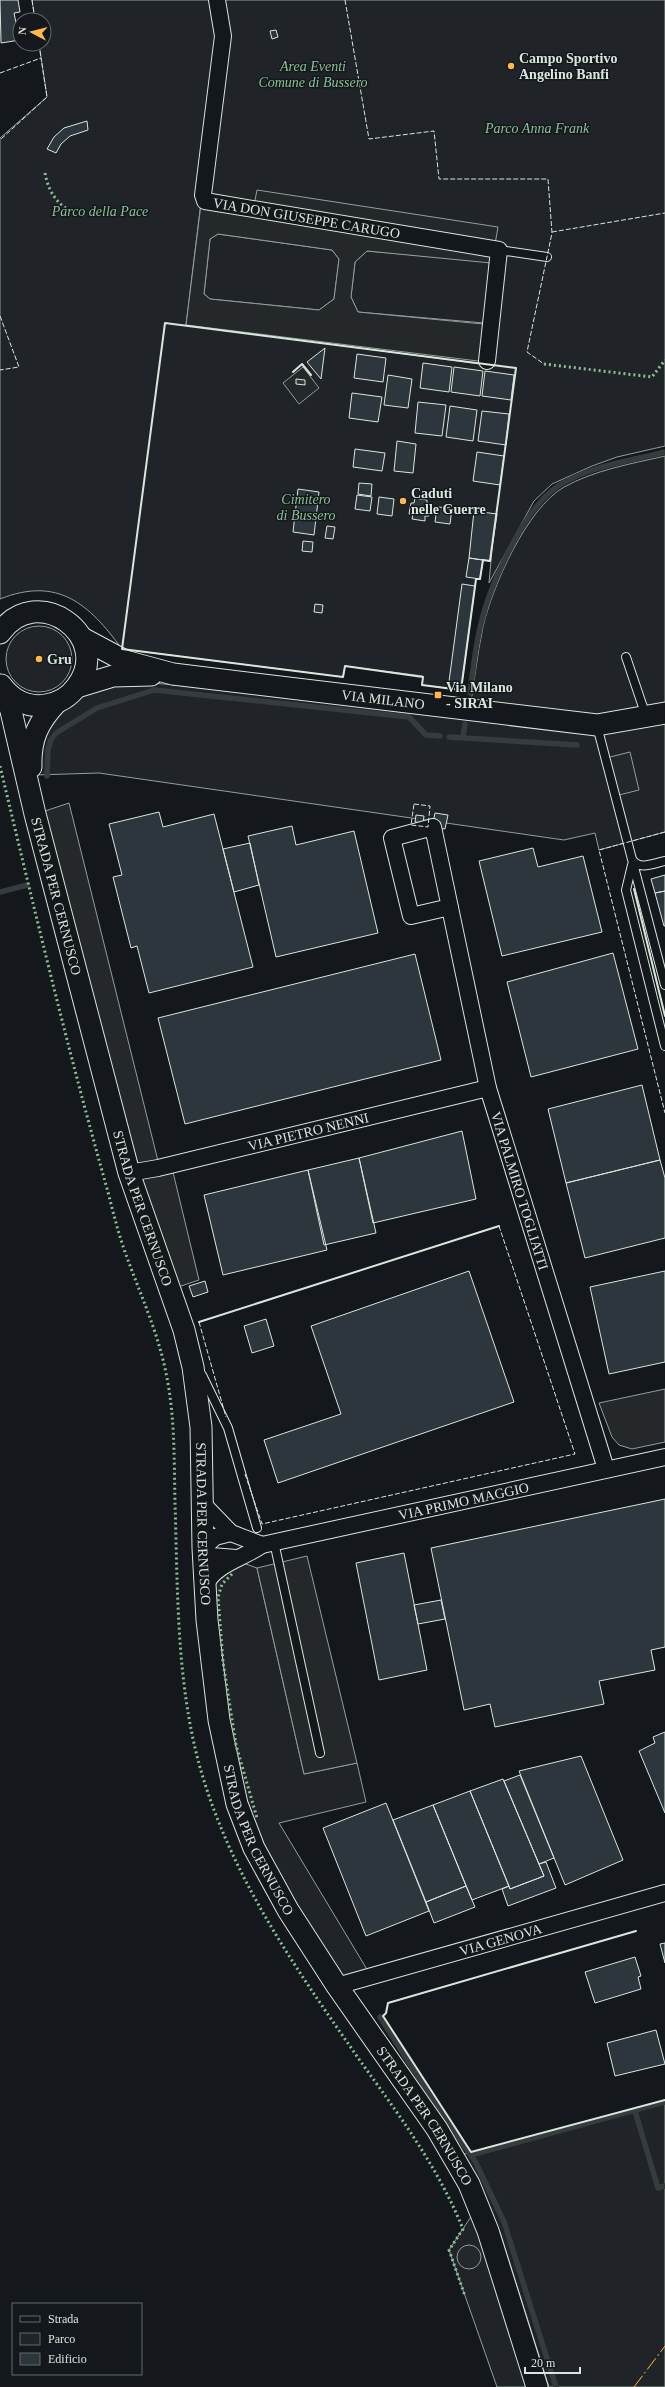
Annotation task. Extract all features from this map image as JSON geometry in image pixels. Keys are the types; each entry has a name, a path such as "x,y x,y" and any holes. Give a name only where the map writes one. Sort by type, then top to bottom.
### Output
{"street":[{"name":"VIA DON GIUSEPPE CARUGO","path":"217,0 223,36 203,195 205,201 499,250"},
{"path":"487,361 499,250"},
{"name":"VIA MILANO","path":"4,625 30,613 51,613 70,623 82,638 125,661 173,674 597,725 656,715"},
{"name":"VIA MILANO","path":"2,686 13,697 31,705 44,705 66,698 77,687 86,663 82,638"},
{"name":"VIA MILANO","path":"77,687 117,676 173,674"},
{"name":"STRADA PER CERNUSCO","path":"2,686 11,711 129,1173 189,1349 200,1419 204,1585 216,1703 237,1804 254,1848 273,1885 337,1986 437,2128 477,2202 537,2387"},
{"name":"STRADA PER CERNUSCO","path":"32,798 31,752 34,735 43,718 57,702"},
{"name":"VIA PALMIRO TOGLIATTI","path":"450,908 411,916 392,838 433,828 450,908 488,1088 606,1469"},
{"name":"VIA PIETRO NENNI","path":"129,1173 166,1166 488,1088"},
{"name":"VIA PRIMO MAGGIO","path":"204,1585 210,1575 219,1567 268,1544 665,1457"},
{"path":"202,1503 231,1533"},
{"path":"238,1558 211,1556 203,1548 215,1536 231,1533 268,1544"},
{"name":"VIA GENOVA","path":"337,1986 665,1893"}],"lane":[{"path":"499,250 547,257"},
{"path":"626,657 656,715"},
{"path":"597,725 665,985"},
{"path":"631,857 634,863 640,866 665,861"},
{"path":"631,857 626,890 665,1046"},
{"path":"189,1349 228,1428 257,1528"},
{"path":"268,1544 320,1753"}],"green space":[{"path":"32,0 665,0 665,446 617,457 592,466 552,484 534,501 489,583 493,538 490,561 483,560 480,579 476,579 461,690 422,685 423,676 345,666 343,677 122,649 97,619 84,607 70,598 55,593 39,591 21,593 0,599 0,138 47,97 40,52 52,52 52,12 34,12","holes":["201,202 499,251 486,363 495,366 186,325"]},
{"path":"218,234 332,250 339,259 334,299 319,310 210,299 204,294 210,239"},
{"path":"367,251 491,262 484,323 358,312 351,297 355,262"},
{"path":"665,456 665,832 599,850 595,833 564,840 99,773 35,775 42,727 86,694 133,681 469,714 483,627 494,591 513,550 524,530 537,512 550,497 576,481 613,468"},
{"path":"39,626 52,629 62,636 69,646 72,659 69,672 62,682 52,689 39,692 26,689 16,682 9,672 6,659 9,646 16,636 26,629"},
{"path":"235,1560 257,1568 304,1774 357,1763 366,1802 279,1823 371,1976 339,1985 235,1799 212,1573"},
{"path":"665,2100 665,2387 549,2387 500,2232 457,2156"},
{"path":"478,2206 537,2387 497,2387 449,2250"}],"shaded area":[{"path":"257,190 498,227 494,250 486,362 186,325 201,204 253,210","holes":["218,234 332,250 339,259 334,299 319,310 210,299 204,294 210,239","367,251 491,263 483,324 358,312 351,297 355,262"]},
{"path":"303,367 319,388 299,404 283,383"},
{"path":"630,752 639,790 615,796 606,758"},
{"path":"69,803 160,1169 172,1168 199,1280 172,1289 42,812"},
{"path":"665,1389 665,1442 632,1449 619,1445 612,1437 599,1403"},
{"path":"307,1556 357,1763 304,1774 257,1568"},
{"path":"469,2245 478,2248 481,2257 478,2266 469,2269 460,2266 457,2257 460,2248"}],"building":[{"path":"0,0 18,0 20,12 12,12 12,41 1,43"},
{"path":"276,30 278,37 272,39 270,31"},
{"path":"87,121 88,130 70,136 61,144 56,153 47,149 54,137 64,128"},
{"path":"325,348 321,379 307,362"},
{"path":"357,354 386,358 383,382 354,378"},
{"path":"423,363 452,367 449,392 420,388"},
{"path":"454,367 483,371 480,396 451,392"},
{"path":"485,371 514,375 511,400 482,396"},
{"path":"388,375 412,379 408,408 384,405"},
{"path":"296,379 305,380 305,385 296,384"},
{"path":"352,393 382,397 378,422 349,418"},
{"path":"418,402 446,405 442,436 415,433"},
{"path":"450,406 477,410 473,441 446,437"},
{"path":"482,411 509,414 506,445 478,441"},
{"path":"397,441 416,444 413,473 394,471"},
{"path":"355,449 385,453 382,471 353,467"},
{"path":"477,452 504,456 500,485 473,481"},
{"path":"359,483 372,484 371,496 358,494"},
{"path":"298,489 319,492 314,535 293,532"},
{"path":"357,495 372,497 370,511 355,509"},
{"path":"379,497 394,499 392,516 377,514"},
{"path":"415,498 427,500 427,505 430,505 429,516 425,516 425,521 412,519 413,514 409,514 411,503 414,503"},
{"path":"437,507 452,508 450,524 435,522"},
{"path":"474,511 497,514 490,561 469,558"},
{"path":"327,526 335,527 333,539 325,538"},
{"path":"303,541 313,542 312,552 302,551"},
{"path":"469,558 483,560 480,579 466,577"},
{"path":"462,584 475,586 461,690 448,689"},
{"path":"315,604 323,605 322,613 314,612"},
{"path":"159,812 163,827 214,814 253,967 149,993 137,946 131,948 113,877 122,875 109,824"},
{"path":"435,813 448,815 445,829 432,827"},
{"path":"416,815 424,816 423,823 415,822"},
{"path":"292,826 296,845 354,831 378,933 276,957 248,836"},
{"path":"250,843 259,885 234,892 223,849"},
{"path":"533,848 538,867 583,856 602,932 502,956 479,861"},
{"path":"665,875 665,891 655,893 651,879"},
{"path":"665,891 665,926 664,926 655,893"},
{"path":"613,953 638,1049 531,1077 507,982"},
{"path":"415,954 441,1060 185,1124 158,1018"},
{"path":"642,1085 660,1160 566,1183 548,1109"},
{"path":"462,1131 476,1199 373,1223 359,1158"},
{"path":"359,1158 376,1233 324,1245 308,1170"},
{"path":"660,1160 665,1178 665,1238 585,1258 566,1183"},
{"path":"308,1170 327,1250 223,1275 204,1195"},
{"path":"469,1271 514,1402 278,1483 264,1440 341,1414 311,1326"},
{"path":"665,1271 665,1362 609,1374 590,1287"},
{"path":"205,1281 208,1292 193,1297 189,1286"},
{"path":"266,1319 274,1346 252,1353 244,1326"},
{"path":"665,1499 665,1647 651,1650 655,1670 599,1681 604,1704 495,1727 490,1704 464,1710 431,1548"},
{"path":"404,1553 427,1670 379,1680 356,1563"},
{"path":"441,1600 445,1619 418,1624 414,1605"},
{"path":"665,1732 665,1813 639,1751 655,1743 653,1737"},
{"path":"581,1756 623,1860 565,1885 519,1771"},
{"path":"520,1775 554,1858 539,1864 504,1781"},
{"path":"503,1779 544,1876 510,1889 470,1791"},
{"path":"470,1791 509,1886 472,1900 433,1805"},
{"path":"386,1803 429,1911 366,1936 323,1828"},
{"path":"433,1805 466,1886 426,1902 393,1820"},
{"path":"546,1862 556,1888 508,1906 502,1889 509,1886 510,1889 544,1876 539,1864"},
{"path":"466,1886 475,1907 434,1923 426,1902"},
{"path":"665,1943 665,1963 660,1944"},
{"path":"635,1957 641,1976 638,1977 641,1989 595,2003 585,1972"},
{"path":"656,2030 665,2064 615,2076 607,2043"}],"waterway":[{"path":"470,693 477,641 485,608 500,569 521,529 533,511 545,497 558,486 570,479 610,465 665,452"},
{"path":"47,776 48,750 51,740 56,733 97,708 154,690 409,717 426,735 440,736"},
{"path":"463,737 465,724"},
{"path":"449,737 577,745"},
{"path":"0,892 27,885"},
{"path":"380,2017 446,2121 475,2161 504,2222 556,2387"},
{"path":"471,2155 665,2102"},
{"path":"635,2111 658,2188 665,2186"}],"hedge":[{"path":"45,173 50,189 58,201 63,206 77,214 85,216"},
{"path":"544,364 652,377 665,360"},
{"path":"0,766 65,1033 116,1222 125,1252 149,1314 164,1362 170,1393 174,1440 180,1648 189,1720 207,1790 237,1863 254,1897 274,1931 316,1997 417,2142 442,2184 463,2229 449,2250 465,2296"},
{"path":"232,1574 222,1584 218,1597 223,1662 236,1745 257,1818"}],"fence":[{"path":"32,0 34,12"},
{"path":"345,0 369,139 434,131 439,179 548,179 552,233 527,352 544,364"},
{"path":"40,52 41,58"},
{"path":"0,73 41,58 47,97 0,140"},
{"path":"552,232 665,213"},
{"path":"0,316 19,367 0,370"},
{"path":"414,804 430,806 428,827 411,825 414,804"},
{"path":"665,832 599,850 665,1113"},
{"path":"245,1474 262,1524 575,1454 499,1226"},
{"path":"199,1322 226,1417"}],"wall":[{"path":"165,323 516,368 490,561 483,560 480,579 476,579 461,690 422,685 423,677 345,666 343,677 122,649 165,323"},
{"path":"293,372 302,364 311,375"},
{"path":"634,889 665,1016"},
{"path":"199,1322 499,1226"},
{"path":"636,1931 388,2003 386,2013 383,2016 471,2152 665,2100"}],"power":[{"path":"634,2387 665,2346"}],"place":[{"name":"Campo Sportivo Angelino Banfi","path":"511,66"},
{"name":"Caduti nelle Guerre","path":"403,501"},
{"name":"Gru","path":"39,659"},
{"name":"Via Milano - SIRAI","path":"438,695"}],"park label":[{"name":"Area Eventi Comune di Bussero","path":"313,74"},
{"name":"Parco Anna Frank","path":"537,128"},
{"name":"Parco della Pace","path":"100,211"},
{"name":"Cimitero di Bussero","path":"306,508"}]}
